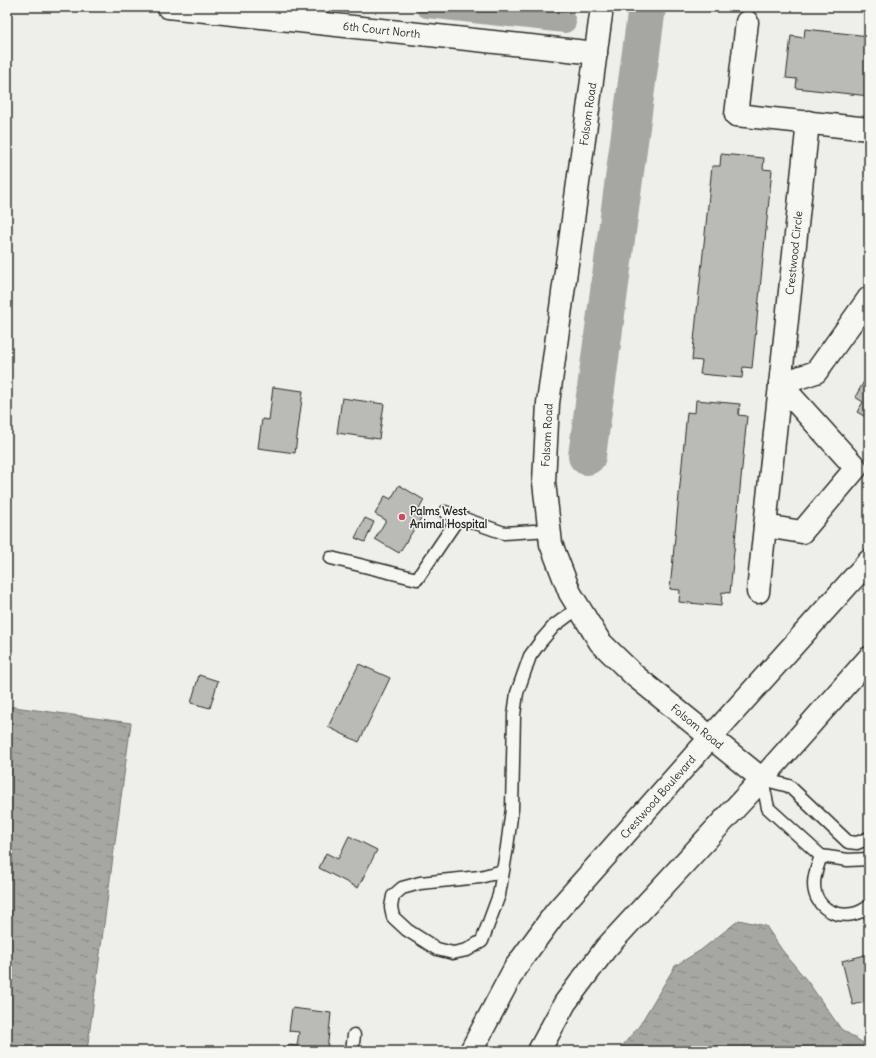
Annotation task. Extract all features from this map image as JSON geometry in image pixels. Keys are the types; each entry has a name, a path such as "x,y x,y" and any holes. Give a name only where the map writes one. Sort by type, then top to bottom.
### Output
{"street":[{"name":"6th Court North","path":"168,7 596,53"},
{"name":"Folsom Road","path":"602,7 548,403 544,482 551,544 570,593 600,642 635,676 762,779"},
{"path":"748,22 736,115 869,129"},
{"name":"Crestwood Circle","path":"758,592 808,122"},
{"path":"765,526 802,532 856,468 780,384 816,372 869,298"},
{"name":"Crestwood Boulevard","path":"471,1051 515,968 556,912 869,561"},
{"path":"539,1051 564,1003 606,948 762,779 869,658"}],"lane":[{"path":"445,512 504,532 549,530"},
{"path":"331,558 417,579 459,517"},
{"path":"503,871 480,876 420,883 402,888 393,896 391,907 393,916 407,930 437,949 453,953 467,950 482,941 499,895 503,871 512,809 514,715 517,693 530,656 554,626 578,608"},
{"path":"869,838 857,843 848,842 789,786 762,779 768,808 821,856 848,860 869,859"},
{"path":"821,856 815,874 814,885 816,896 822,905 836,914 847,916 863,911 869,906"},
{"path":"352,1051 354,1035"}],"water":[{"path":"7,706 131,723 87,1051 7,1051"},
{"path":"739,920 766,926 841,1029 868,1046 869,1051 618,1051 639,1026 675,966 701,950"}],"building":[{"path":"805,29 869,36 869,96 796,88 797,79 786,78 791,36 804,38"},
{"path":"721,154 764,158 763,169 772,170 752,368 743,367 742,378 700,374 702,361 692,360 712,166 720,166"},
{"path":"869,373 869,419 857,412 863,402 855,397"},
{"path":"273,387 303,391 295,453 258,448 262,419 269,420"},
{"path":"342,398 384,404 379,439 337,433"},
{"path":"696,400 740,404 738,415 747,416 730,593 722,592 721,606 679,602 680,590 670,589 687,412 695,413"},
{"name":"Palms West Animal Hospital","path":"399,485 424,500 417,513 423,515 399,553 375,539 386,520 375,514 385,496 391,499"},
{"path":"365,518 374,522 365,542 355,538"},
{"path":"359,664 390,678 359,742 328,727"},
{"path":"199,675 218,681 210,708 191,703"},
{"path":"349,836 377,850 358,888 319,868 326,853 338,859"},
{"path":"869,954 869,1001 853,1005 842,961"},
{"path":"292,1008 331,1013 327,1051 287,1051 288,1045 297,1046 299,1032 289,1031"}],"waterway":[{"path":"427,7 565,22"},
{"path":"587,456 647,7"}],"place":[{"name":"Palms West Animal Hospital","path":"402,517"}]}
